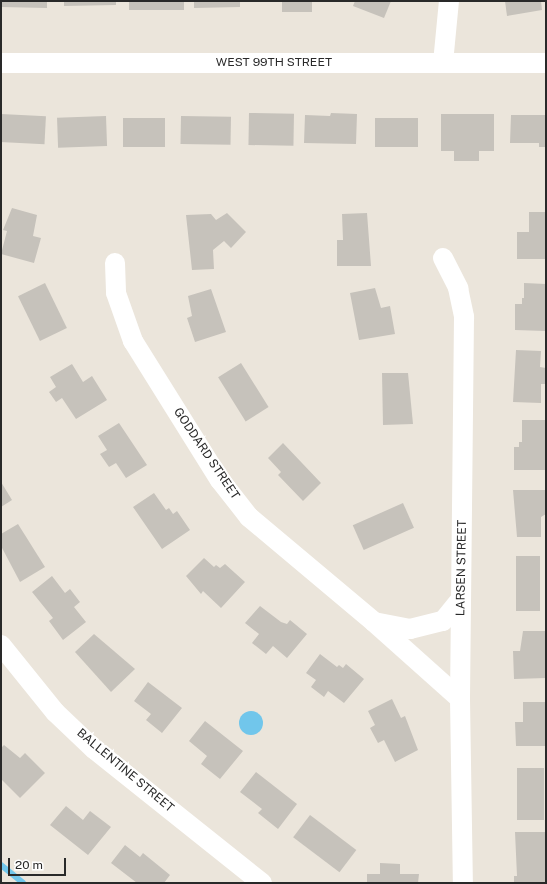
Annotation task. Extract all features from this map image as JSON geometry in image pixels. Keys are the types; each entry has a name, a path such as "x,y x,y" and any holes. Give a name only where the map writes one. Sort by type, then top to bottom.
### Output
{"street":[{"path":"444,63 449,1"},
{"name":"WEST 99TH STREET","path":"1,63 546,63"},
{"name":"LARSEN STREET","path":"444,258 458,288 464,317 460,699 463,883"},
{"name":"GODDARD STREET","path":"115,262 116,292 133,341 220,480 249,516 374,622 460,699"},
{"name":"GODDARD STREET","path":"374,622 410,629 443,621 461,599"},
{"name":"BALLENTINE STREET","path":"1,645 55,712 94,749 262,883"}],"water":[{"path":"251,711 260,714 263,723 260,732 251,735 242,732 239,723 242,714"}],"building":[{"path":"1,1 47,1 47,8 1,7"},
{"path":"64,1 116,1 116,5 64,6"},
{"path":"129,1 184,1 184,10 129,10"},
{"path":"194,1 240,1 240,7 194,8"},
{"path":"282,1 312,1 312,12 282,12"},
{"path":"355,1 391,1 384,18 353,6"},
{"path":"505,1 541,1 542,10 507,16"},
{"path":"249,113 294,114 293,146 248,145"},
{"path":"331,113 357,114 356,144 304,143 305,115 330,116"},
{"path":"1,114 46,116 44,144 1,142"},
{"path":"441,114 494,114 494,151 479,151 479,161 454,161 454,151 441,151"},
{"path":"511,115 546,115 546,147 539,147 539,143 510,143"},
{"path":"106,116 107,146 58,148 57,118"},
{"path":"181,116 231,117 231,145 181,144"},
{"path":"123,118 165,118 165,147 123,147"},
{"path":"375,118 418,118 418,147 375,147"},
{"path":"12,208 37,215 33,236 41,238 34,263 1,254 7,231 3,230"},
{"path":"529,212 546,212 546,259 517,259 517,232 529,232"},
{"path":"227,213 246,232 231,248 224,241 213,250 214,269 192,270 186,215 211,214 216,220"},
{"path":"367,213 371,266 337,266 337,240 343,240 342,214"},
{"path":"45,283 67,328 40,341 18,296"},
{"path":"524,283 546,284 546,331 515,330 515,304 522,304 522,298 524,298"},
{"path":"375,288 381,308 390,306 395,334 359,340 350,293"},
{"path":"211,289 226,332 195,342 187,318 192,316 188,296"},
{"path":"516,350 541,351 540,367 546,368 546,384 541,384 541,403 513,402"},
{"path":"241,363 269,407 246,421 218,377"},
{"path":"72,364 83,382 92,376 107,400 76,419 62,398 56,402 49,392 56,387 50,377"},
{"path":"382,373 408,373 413,424 383,425"},
{"path":"522,420 546,420 545,470 514,470 514,447 519,447 519,442 522,442"},
{"path":"119,423 147,465 126,478 116,463 109,467 100,454 107,450 98,436"},
{"path":"283,443 321,483 303,501 278,475 281,472 268,458"},
{"path":"1,482 12,500 1,507"},
{"path":"513,490 545,490 546,514 541,517 541,537 517,537"},
{"path":"154,493 166,510 169,508 173,514 177,511 190,530 162,549 133,507"},
{"path":"403,503 414,528 364,550 353,525"},
{"path":"18,524 45,567 20,582 1,546 1,534"},
{"path":"516,556 540,556 540,611 516,611"},
{"path":"204,558 214,567 216,565 220,568 225,564 245,582 221,608 203,591 201,594 186,576"},
{"path":"52,576 65,593 70,589 80,602 74,607 86,622 63,640 49,621 53,618 32,592"},
{"path":"260,606 281,622 287,624 290,620 307,634 287,658 273,646 266,654 252,643 259,634 245,623"},
{"path":"523,631 546,631 546,678 514,679 513,651 520,651"},
{"path":"94,634 135,669 111,692 75,652"},
{"path":"320,654 337,667 339,665 343,668 346,664 364,679 344,703 328,691 324,697 311,687 316,680 306,673"},
{"path":"148,682 182,708 162,733 146,720 151,714 134,701"},
{"path":"392,699 401,718 405,716 418,750 395,762 384,740 378,743 370,728 375,725 368,711"},
{"path":"523,702 546,702 546,746 516,746 515,722 523,722"},
{"path":"205,721 243,751 220,779 201,764 207,756 189,741"},
{"path":"4,745 20,758 25,753 45,773 20,798 1,779 1,748"},
{"path":"517,768 544,768 544,820 517,820"},
{"path":"256,772 297,804 278,829 258,813 262,809 240,792"},
{"path":"66,806 83,820 90,811 111,827 88,855 50,825"},
{"path":"310,815 356,850 339,872 293,837"},
{"path":"515,832 546,832 546,883 514,883 514,876 517,876"},
{"path":"125,845 140,857 143,853 170,875 164,883 137,883 111,863"},
{"path":"380,863 400,864 400,874 419,874 418,883 367,883 367,874 380,874"}],"waterway":[{"path":"1,865 23,883"}]}
